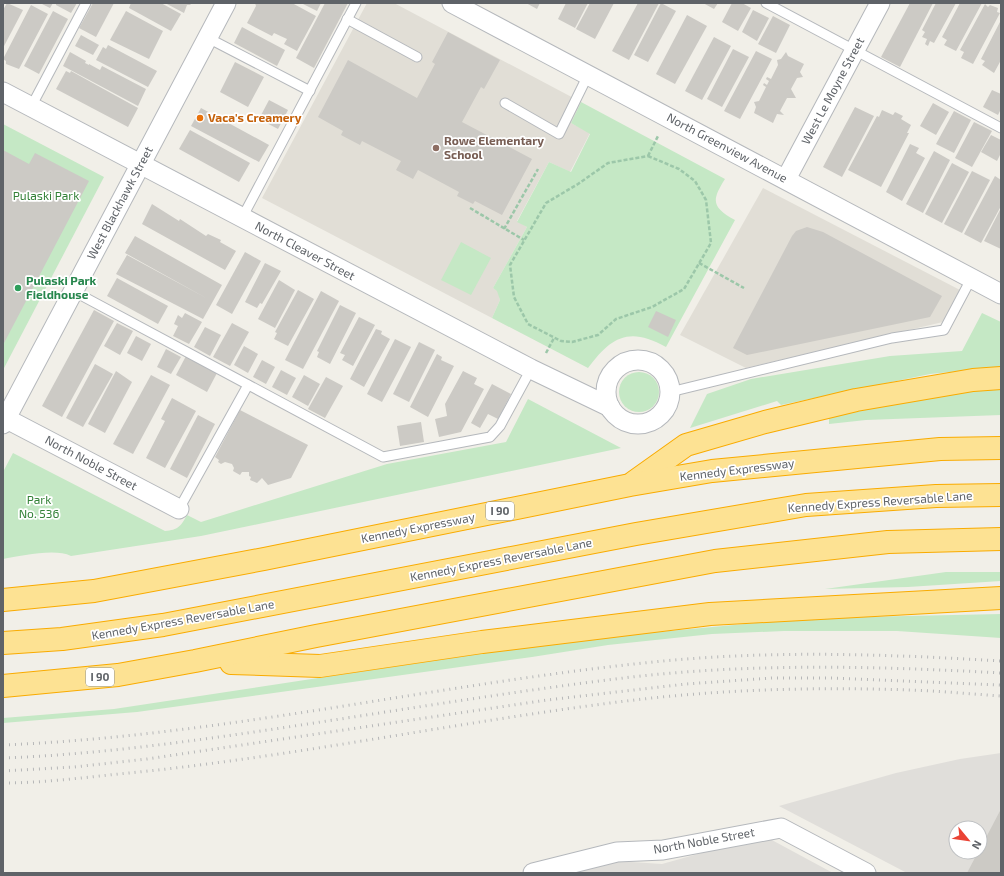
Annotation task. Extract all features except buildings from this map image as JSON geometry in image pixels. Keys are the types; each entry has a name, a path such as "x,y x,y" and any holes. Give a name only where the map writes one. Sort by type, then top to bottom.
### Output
{"highway":[{"path":"630,485 686,445 765,422 856,400 974,380 1001,378"},
{"name":"Kennedy Expressway","path":"3,600 94,591 264,559 630,485 712,471 940,449 1001,448"},
{"name":"Kennedy Express Reversable Lane","path":"3,643 62,639 164,625 636,534 806,505 936,496 1001,495"},
{"name":"I 90","path":"3,686 118,674 195,661 316,636 715,561 888,542 1001,539"},
{"path":"195,661 320,666 482,642 710,614 1001,598"}],"street":[{"name":"West Blackhawk Street","path":"4,420 226,3"},
{"name":"North Greenview Avenue","path":"452,3 1001,294"},
{"name":"West Le Moyne Street","path":"786,179 880,3"},
{"name":"North Cleaver Street","path":"3,92 531,370 610,407 622,420 641,424 650,422 658,417 664,410 670,392"},
{"path":"610,407 606,397 607,386 617,368 626,363 646,361 656,366 663,372 668,382 670,392"},
{"name":"North Noble Street","path":"4,420 178,509"},
{"name":"North Noble Street","path":"533,873 617,852 663,850 781,828 866,873"}],"lane":[{"path":"31,107 86,3"},
{"path":"242,218 356,3"},
{"path":"766,3 1001,128"},
{"path":"347,19 417,57"},
{"path":"208,38 310,90"},
{"path":"505,103 559,134 588,75"},
{"path":"670,392 892,338 944,330 971,279"},
{"path":"73,291 383,457 490,437 500,426 531,370"},
{"path":"178,509 248,385"}],"path":[{"path":"648,156 658,136"},
{"path":"648,156 679,169 695,182 706,200 711,243 684,289 652,307 616,319 598,335 572,342 561,341 528,324 514,297 510,265 524,240 546,203 578,184 608,163 648,156"},
{"path":"504,229 538,168"},
{"path":"470,208 524,240"},
{"path":"699,263 744,288"},
{"path":"546,353 554,338"}],"shaded area":[{"name":"Rowe Elementary School","path":"367,3 394,3 581,102 571,123 590,133 570,172 549,162 517,221 527,227 493,288 498,291 500,300 492,318 262,198"},
{"path":"763,188 960,290 943,322 746,368 680,335"},
{"path":"1001,753 1001,873 907,873 779,806 896,773 960,759"},
{"path":"759,837 770,839 833,873 564,873 617,861 662,864"}],"green space":[{"path":"581,102 725,179 717,193 716,203 722,211 735,220 666,347 641,337 631,336 622,338 613,342 605,349 596,357 588,368 492,318 500,300 497,291 493,288 527,227 517,222 549,162 571,172 590,134 571,123"},
{"name":"Pulaski Park","path":"3,124 104,177 3,370"},
{"path":"461,242 491,258 471,295 441,280"},
{"path":"982,313 1001,322 1001,367 930,374 781,405 777,401 690,428 707,394 751,379 890,356 962,351"},
{"path":"639,372 647,374 653,378 657,384 659,392 657,400 653,406 647,410 639,412 631,410 625,406 621,400 619,392 621,384 625,378 631,374"},
{"path":"1001,388 1001,415 866,420 829,424 829,415 920,396"},
{"name":"Park No. 536","path":"528,399 621,448 201,536 71,556 47,553 3,559 3,472 13,453 165,531 173,530 179,527 187,515 201,522 387,464 506,442"},
{"path":"946,572 1001,572 1001,581 908,587 825,589"},
{"path":"1001,614 1001,638 897,631 784,631 712,634 608,645 137,712 3,723 3,718 114,709 456,657 654,630 658,632 812,618"}],"railway":[{"path":"3,745 85,740 248,721 491,683 653,662 696,658 827,654 1001,661"},
{"path":"3,758 97,752 160,745 531,690 670,673 812,667 1001,673"},
{"path":"3,771 74,767 147,759 547,700 686,684 772,678 831,678 1001,685"},
{"path":"3,783 66,780 193,766 579,707 710,693 776,690 877,689 922,690 1001,696"}],"place":[{"name":"Vaca's Creamery","path":"200,118"},
{"name":"Rowe Elementary School","path":"436,148"},
{"name":"Pulaski Park Fieldhouse","path":"18,288"}]}
